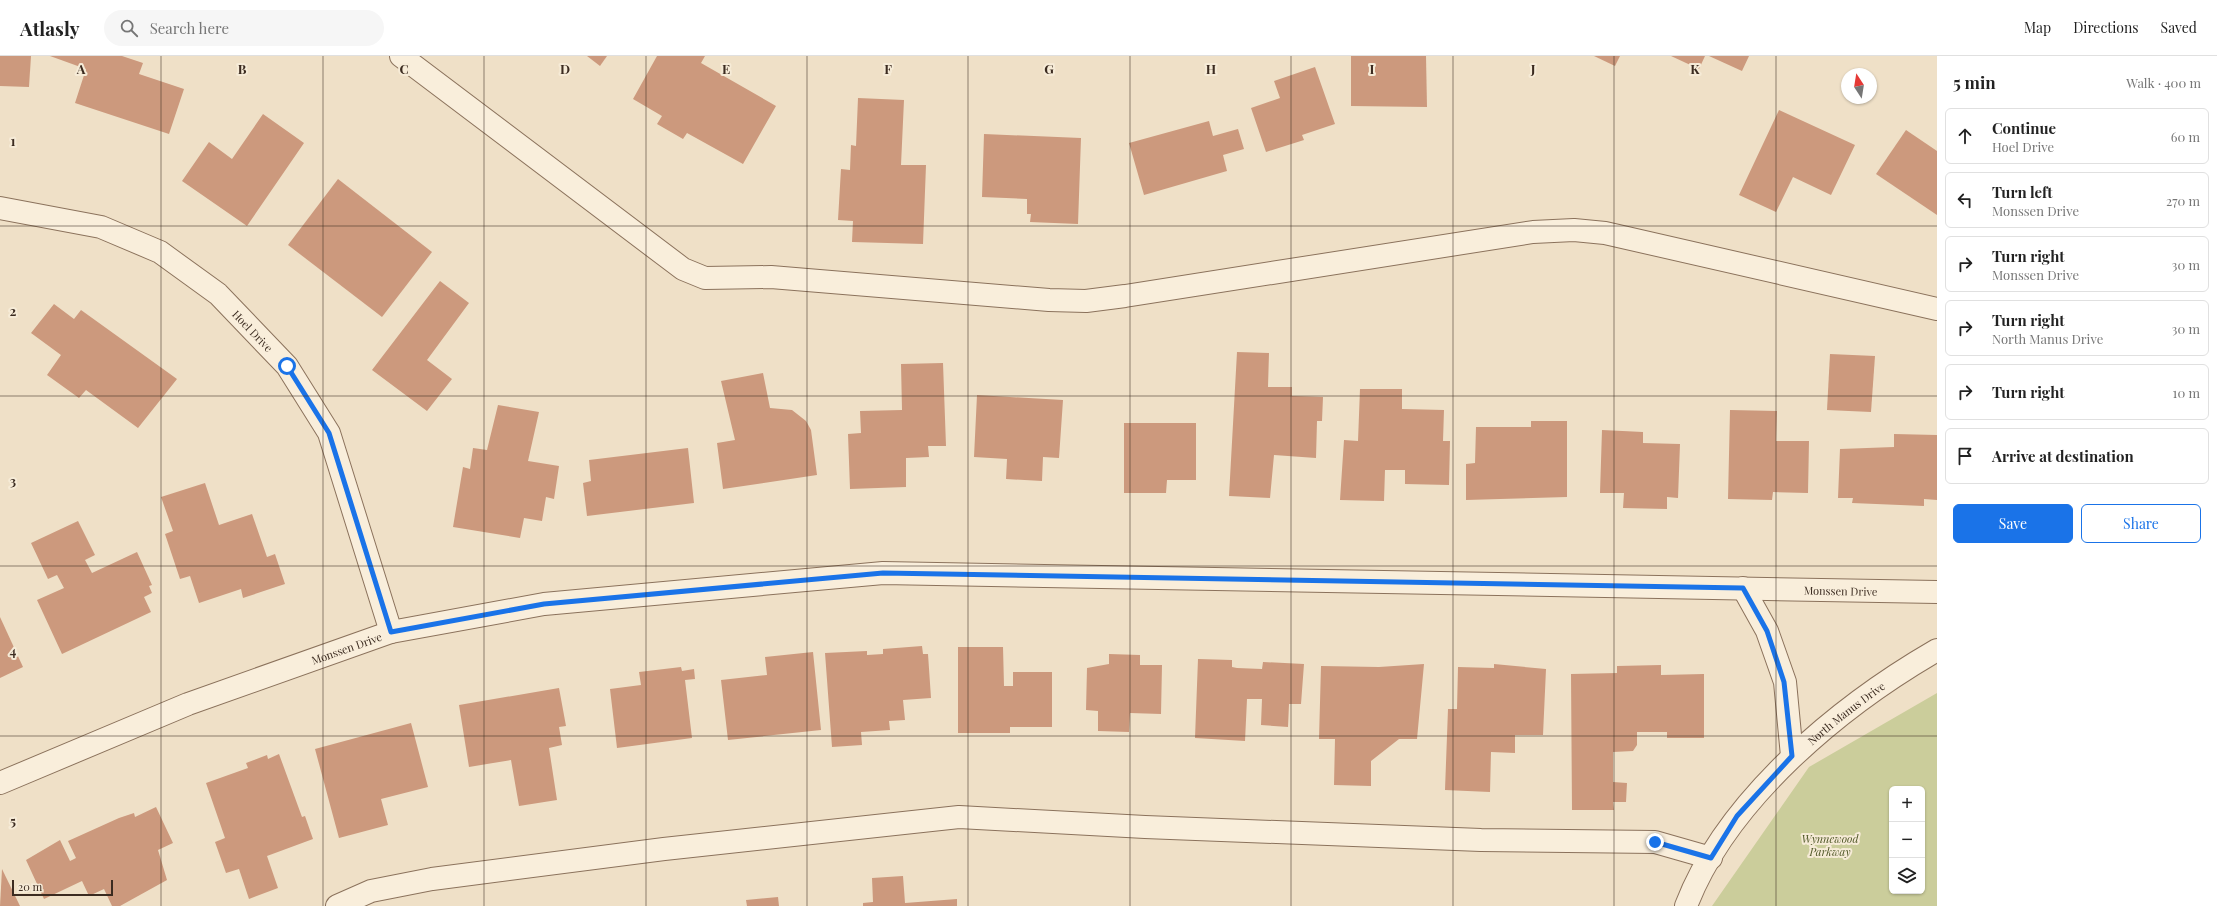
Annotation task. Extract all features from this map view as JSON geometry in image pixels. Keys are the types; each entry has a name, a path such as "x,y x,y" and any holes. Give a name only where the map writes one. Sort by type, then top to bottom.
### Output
{"street":[{"path":"401,56 683,269 705,278 771,277 1049,300 1086,300 1125,296 1533,232 1574,230 1605,233 1937,309"},
{"name":"Hoel Drive","path":"0,208 101,227 160,252 218,294 287,366 329,433 391,632"},
{"name":"Monssen Drive","path":"0,783 188,704 391,632 544,604 883,573 1937,592"},
{"path":"1743,588 1767,631 1784,682 1792,756"},
{"name":"North Manus Drive","path":"1686,906 1694,885 1737,816 1792,756 1894,675 1937,650"},
{"path":"337,906 371,891 432,879 664,849 959,817 1481,840 1655,842 1711,858"}],"green space":[{"name":"Wynnewood Parkway","path":"1937,693 1937,906 1712,906 1809,767"}],"building":[{"path":"0,56 31,56 29,87 0,86"},
{"path":"50,56 122,56 143,63 139,74 184,89 169,134 75,103 86,69"},
{"path":"587,56 607,56 600,66"},
{"path":"657,56 705,56 701,63 776,106 743,164 687,133 683,139 657,124 662,116 633,99"},
{"path":"1351,56 1426,56 1427,107 1351,106"},
{"path":"1594,56 1620,56 1615,66"},
{"path":"1671,56 1705,56 1699,69"},
{"path":"1709,56 1749,56 1742,71"},
{"path":"1315,67 1335,124 1302,135 1304,140 1266,152 1251,108 1280,98 1274,81"},
{"path":"858,98 904,100 901,165 926,165 923,244 852,242 853,221 838,220 841,169 850,170 851,145 856,146"},
{"path":"1779,110 1855,145 1831,195 1793,177 1776,212 1739,195"},
{"path":"263,114 304,143 247,226 182,181 209,142 232,159"},
{"path":"1209,121 1213,136 1238,129 1244,149 1223,155 1227,171 1144,195 1129,143"},
{"path":"1906,130 1937,151 1937,215 1876,174"},
{"path":"984,134 1081,138 1078,224 1030,222 1031,214 1027,214 1027,199 982,197"},
{"path":"338,179 432,252 382,317 288,245"},
{"path":"440,281 469,303 427,360 452,379 427,411 372,370"},
{"path":"54,304 74,319 81,310 177,379 138,428 86,390 79,398 47,375 61,355 31,333"},
{"path":"1237,352 1269,353 1268,387 1292,387 1292,396 1323,397 1322,421 1317,421 1316,458 1274,455 1270,498 1229,496"},
{"path":"1830,354 1875,356 1871,412 1827,410"},
{"path":"943,363 946,446 928,446 929,457 906,458 906,487 850,489 848,434 861,433 860,411 902,410 901,364"},
{"path":"763,373 770,408 792,410 806,421 811,430 817,475 723,489 717,443 735,440 721,381"},
{"path":"1360,389 1402,389 1402,409 1444,410 1443,441 1450,441 1449,485 1405,484 1405,470 1385,470 1384,501 1340,500 1344,440 1358,441"},
{"path":"977,395 1063,400 1059,458 1043,457 1042,481 1006,479 1007,459 974,457"},
{"path":"498,405 539,412 528,461 559,466 554,499 546,497 542,521 524,518 520,538 453,527 463,467 470,469 473,448 487,450"},
{"path":"1730,410 1777,411 1776,441 1809,441 1808,493 1773,492 1772,500 1728,499"},
{"path":"1531,421 1567,421 1567,497 1466,500 1466,464 1475,463 1476,427 1531,427"},
{"path":"1124,423 1196,423 1196,480 1167,480 1166,493 1124,493"},
{"path":"1602,430 1643,432 1643,443 1680,444 1678,498 1667,497 1667,509 1623,508 1624,493 1600,493"},
{"path":"1894,434 1937,435 1937,500 1924,499 1924,506 1852,503 1853,498 1838,498 1840,449 1894,447"},
{"path":"688,448 694,503 587,516 583,483 591,481 589,460"},
{"path":"205,483 219,525 252,514 267,557 275,554 285,584 243,598 241,589 199,603 190,576 180,579 165,534 173,531 161,497"},
{"path":"78,521 95,555 85,560 92,573 137,552 152,585 149,586 152,593 144,597 151,612 62,654 37,600 64,588 57,575 48,579 31,543"},
{"path":"0,617 23,667 0,678"},
{"path":"922,646 923,654 928,654 931,698 903,700 905,720 889,721 890,730 861,732 862,745 832,747 825,653 867,651 867,655 883,654 883,649"},
{"path":"958,647 1003,647 1004,686 1013,686 1013,672 1052,672 1052,727 1010,727 1010,733 958,733"},
{"path":"813,652 821,730 728,740 721,680 767,675 765,657"},
{"path":"1109,654 1140,655 1140,665 1162,665 1161,714 1130,713 1129,732 1098,731 1098,711 1086,710 1087,668 1109,664"},
{"path":"1198,659 1232,660 1232,667 1237,668 1262,669 1263,662 1304,664 1301,704 1289,704 1288,727 1261,725 1262,699 1247,699 1245,741 1195,738"},
{"path":"1424,664 1417,739 1399,739 1371,761 1371,786 1334,785 1335,739 1319,739 1321,666 1379,667"},
{"path":"1494,664 1546,669 1543,735 1515,735 1515,753 1491,752 1490,792 1445,790 1448,709 1457,709 1458,667 1494,668"},
{"path":"1661,665 1661,675 1704,674 1704,738 1667,738 1667,732 1637,732 1637,745 1633,751 1613,752 1613,782 1627,783 1626,802 1613,802 1614,810 1572,810 1571,674 1617,673 1617,666"},
{"path":"681,667 682,671 694,669 695,679 685,680 692,738 617,748 610,689 641,685 639,672"},
{"path":"559,688 566,726 559,727 562,745 549,748 557,800 519,806 511,760 469,767 459,705"},
{"path":"411,723 428,787 381,799 388,825 339,838 315,749"},
{"path":"279,754 302,817 305,816 313,839 267,856 278,888 249,899 239,869 226,873 215,842 225,838 206,783 248,768 246,763 267,755 268,759"},
{"path":"156,807 173,843 158,850 167,880 120,906 112,906 104,889 89,896 82,881 44,899 26,860 60,840 70,861 76,858 68,841 119,818 134,813 135,817"},
{"path":"2,869 20,906 0,906"},
{"path":"903,876 905,903 957,899 957,906 863,906 863,903 873,902 872,878"},
{"path":"778,897 779,906 747,906 746,900"}],"route":[{"path":"287,366 329,433 391,632 544,604 883,573 1743,588 1767,631 1784,682 1792,756 1737,816 1711,858 1655,842"}]}
